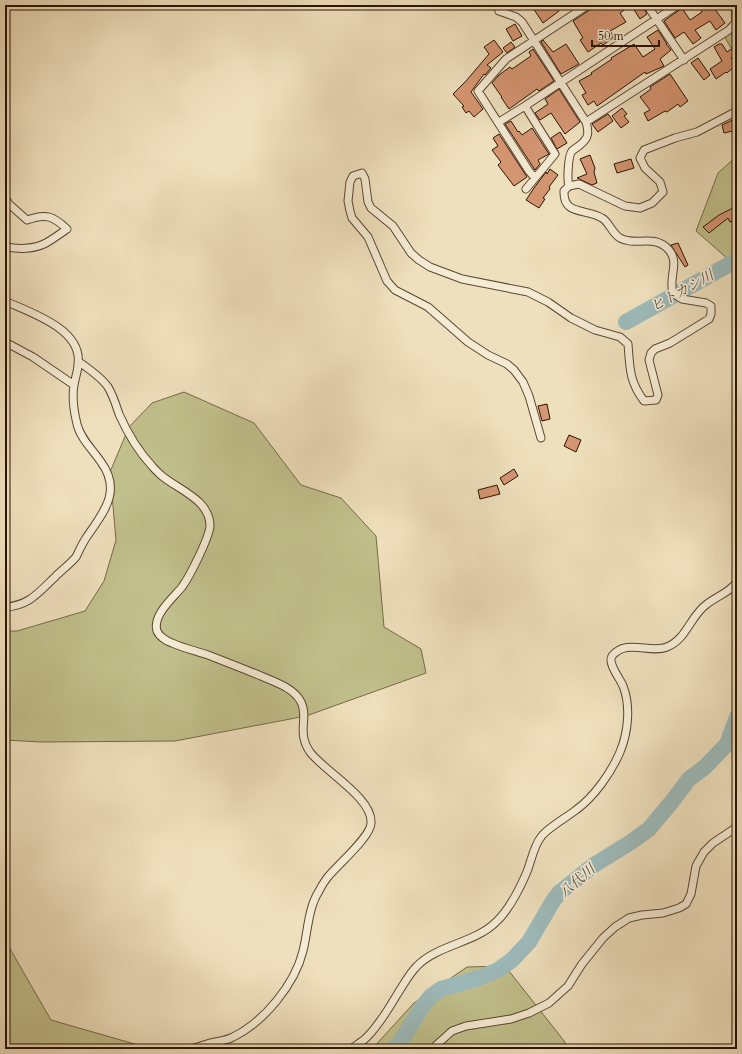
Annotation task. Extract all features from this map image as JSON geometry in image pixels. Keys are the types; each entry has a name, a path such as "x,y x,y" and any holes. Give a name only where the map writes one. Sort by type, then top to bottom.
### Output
{"street":[{"path":"535,178 478,91 506,59 588,5"},
{"path":"647,5 684,60"},
{"path":"498,122 525,106 678,5"},
{"path":"586,122 729,30 736,22 735,5"},
{"path":"498,11 516,17 522,22 586,122 588,131 587,138 582,144 572,151 570,158 567,182 569,186"},
{"path":"525,106 555,154 526,189"},
{"path":"541,438 530,396 523,382 514,370 507,364 488,355 468,342 428,307 395,290 387,281 368,237 352,218 348,201 350,182 353,176 362,173 365,179 368,202 371,208 393,226 411,253 430,267 462,279 528,292 548,302 571,318 595,330 620,336 628,344 630,374 638,393 644,401 656,400 658,395 649,360 651,353 655,349 670,343 709,319 712,314 711,306 706,303 682,299 673,293 671,286 675,261 669,250 660,242 647,240 632,241 620,238 602,218 574,210 568,206 564,199 564,191 569,186 579,184 625,206 640,208 652,203 663,192 660,182 645,168 640,158 644,150 675,138 697,132 737,111"},
{"path":"5,198 9,204 28,220 40,216 56,219 67,229 44,244 36,247 21,248 5,246"},
{"path":"5,300 34,313 58,327 74,344 78,352 79,362 74,385 74,401 80,434 103,465 111,485 107,506 76,557 69,565 33,598 16,606 5,606"},
{"path":"5,342 33,357 74,385"},
{"path":"79,362 107,387 125,427 150,464 163,477 198,502 208,514 210,523 209,534 183,586 165,606 158,619 156,628 158,633 170,642 232,664 276,682 292,691 301,702 303,716 302,734 311,752 322,765 337,776 358,796 368,810 372,822 371,827 364,838 327,878 316,894 299,965 292,980 283,993 265,1013 242,1033 230,1039 191,1049"},
{"path":"351,1049 366,1038 384,1016 418,965 429,956 482,933 496,923 506,910 526,874 541,836 578,808 598,788 608,774 620,752 628,717 626,697 622,684 615,672 611,660 612,656 620,650 636,646 654,649 666,648 676,642 685,632 698,612 737,582"},
{"path":"432,1049 452,1031 466,1026 511,1019 529,1013 549,1003 568,986 582,964 603,938 615,927 629,918 663,912 679,908 686,904 691,894 696,866 704,852 712,843 737,827"}],"shaded area":[{"path":"729,30 737,42 731,48 723,34"},
{"path":"737,156 737,267 696,231 718,173"},
{"path":"184,392 254,423 301,485 341,498 376,536 384,627 421,649 426,673 306,716 175,741 41,742 5,740 5,631 17,631 85,611 104,581 116,540 110,472 129,427 152,403"},
{"path":"5,940 51,1020 152,1049 5,1049"},
{"path":"505,966 565,1042 566,1049 372,1049 414,1003 467,967"}],"building":[{"path":"531,5 555,5 559,11 543,23"},
{"path":"593,5 631,5 620,13 626,22 610,31 614,37 603,45 601,43 588,52 580,40 583,38 573,21 591,9"},
{"path":"631,5 642,5 647,14 640,19"},
{"path":"698,5 712,5 725,23 716,30 710,21 695,30 701,38 693,44 684,32 675,38 664,21 682,8 690,20 702,12"},
{"path":"515,24 522,36 513,41 506,29"},
{"path":"658,30 671,50 660,59 664,66 646,74 645,72 597,106 594,101 588,105 582,95 586,93 579,81 592,74 591,73 612,59 611,58 634,44 643,57 655,49 647,37"},
{"path":"494,40 503,52 487,65 491,68 485,75 484,74 471,92 483,109 474,117 469,111 466,113 462,107 464,106 453,94 489,54 484,47"},
{"path":"543,40 553,52 566,44 579,64 561,74 541,42"},
{"path":"511,42 515,47 507,53 503,48"},
{"path":"722,44 727,52 737,45 737,55 731,58 736,65 727,73 726,72 716,79 710,69 722,61 714,47"},
{"path":"533,49 554,81 539,91 537,89 509,109 492,83 499,75 510,67 512,69 531,56 529,52"},
{"path":"698,58 710,75 704,80 691,63"},
{"path":"670,74 688,101 680,107 678,104 667,112 665,111 648,121 644,113 650,110 640,97 651,89 650,87"},
{"path":"559,89 580,122 565,134 551,113 540,120 535,113 548,104 545,99"},
{"path":"622,108 627,114 624,116 629,122 621,128 612,116"},
{"path":"608,114 613,121 598,132 592,124"},
{"path":"737,118 737,130 724,133 722,125"},
{"path":"511,121 518,132 519,131 522,135 532,128 549,154 538,160 540,164 535,170 505,124"},
{"path":"560,132 567,143 557,149 551,138"},
{"path":"499,134 527,177 514,186 498,165 501,162 492,150 498,146 493,138"},
{"path":"590,155 595,168 594,172 597,183 592,185 577,178 587,174 580,159"},
{"path":"631,159 634,168 617,173 614,164"},
{"path":"550,169 558,175 549,187 550,189 543,198 545,199 539,208 526,200 546,172 547,174"},
{"path":"737,206 737,219 730,222 728,218 709,233 703,227 719,215"},
{"path":"678,243 688,265 685,267 671,245"},
{"path":"547,404 550,419 542,421 538,406"},
{"path":"569,435 581,440 576,452 564,446"},
{"path":"514,469 518,476 504,485 500,478"},
{"path":"497,485 500,494 480,499 478,490"}],"waterway":[{"name":"ヒトカシ川","path":"626,322 737,260"},
{"name":"八代川","path":"393,1049 399,1044 422,1007 431,996 441,989 479,978 498,970 512,960 529,942 553,901 560,892 594,865 649,829 689,779 705,767 727,744 737,717"}]}
